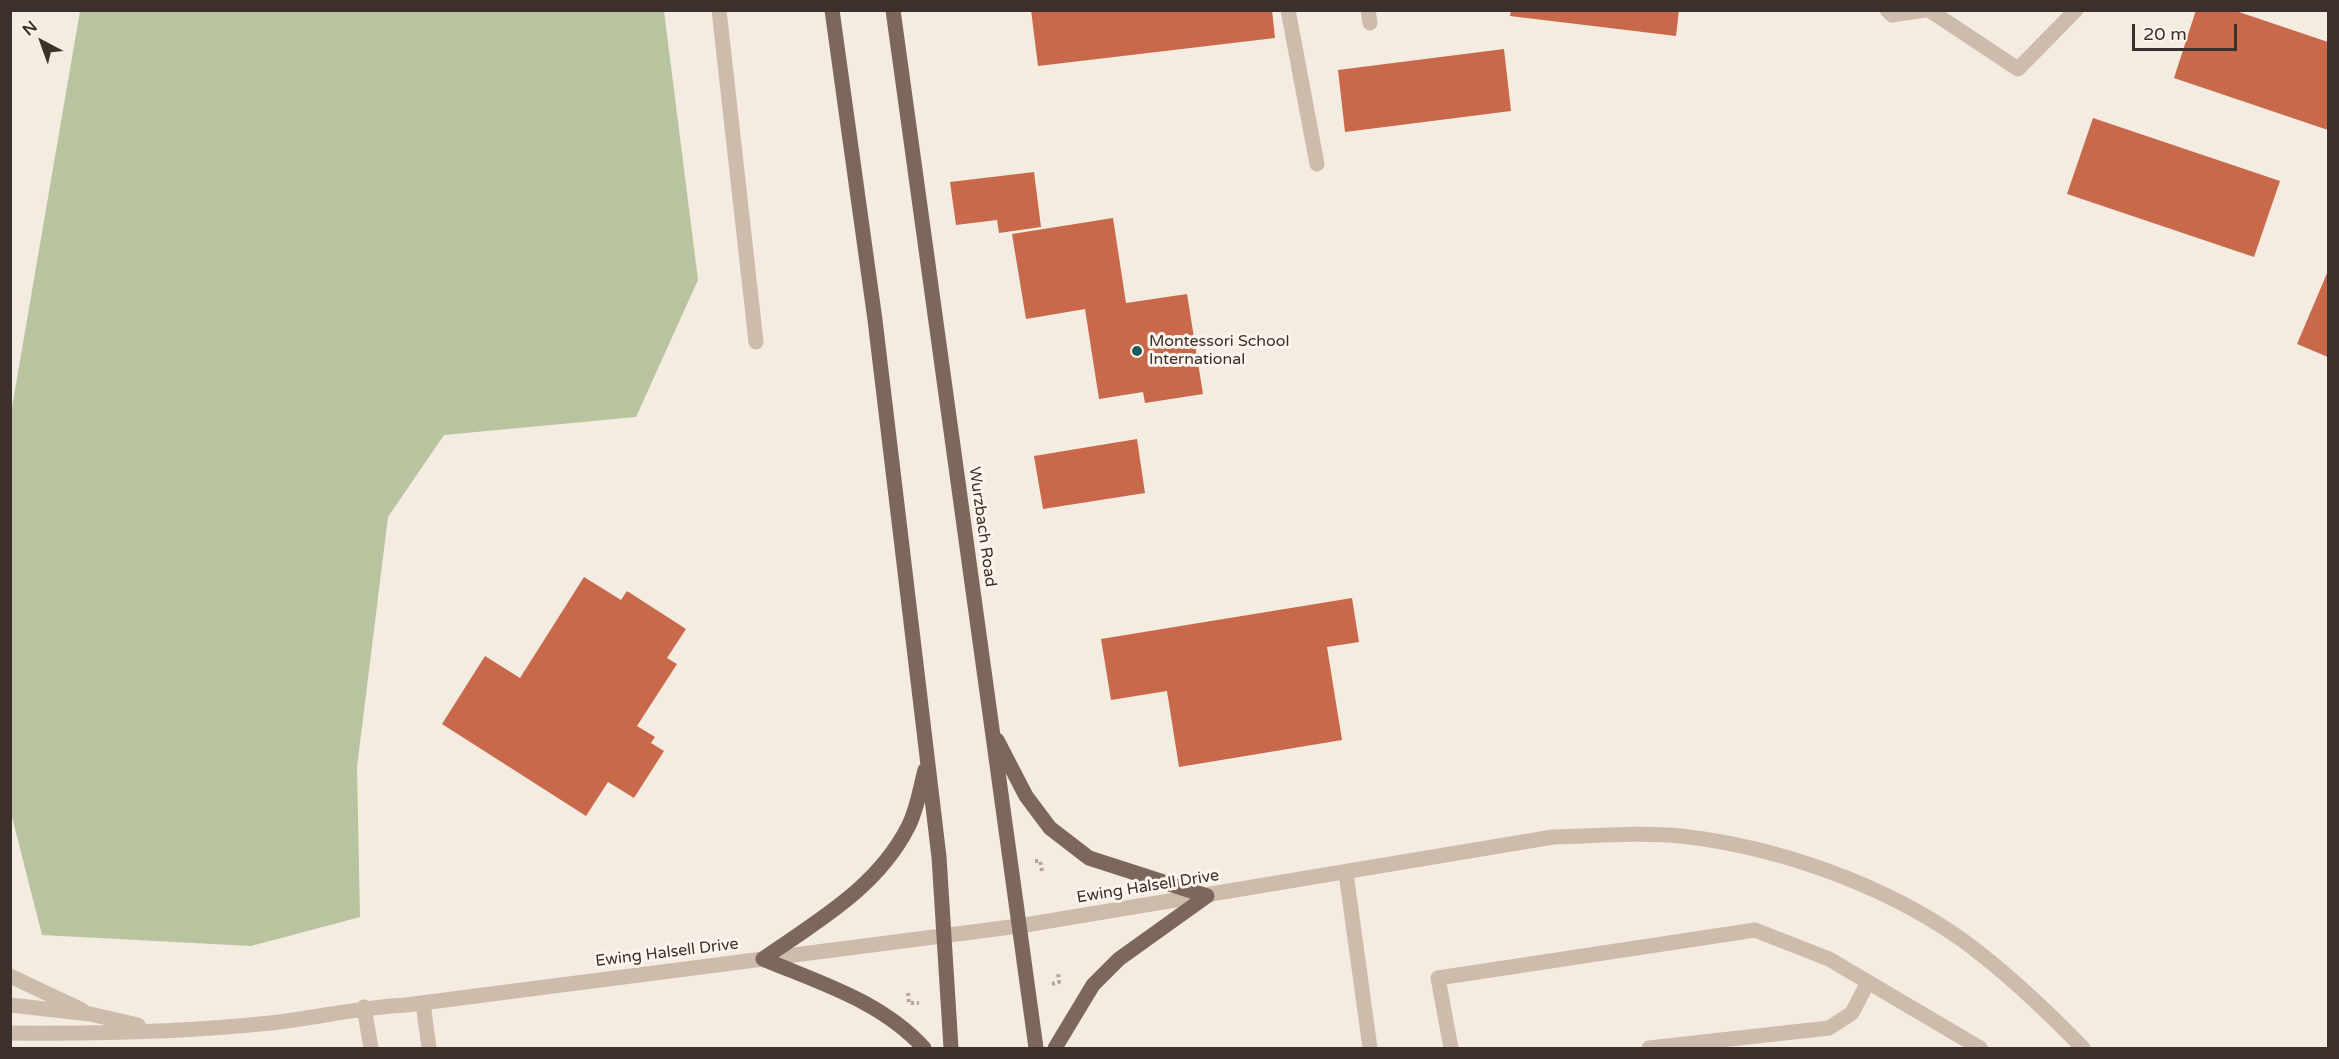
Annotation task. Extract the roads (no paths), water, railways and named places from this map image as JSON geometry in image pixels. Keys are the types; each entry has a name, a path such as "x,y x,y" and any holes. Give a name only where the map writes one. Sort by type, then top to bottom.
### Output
{"main road":[{"path":"832,10 875,320 939,857 942,936 951,1048"},
{"name":"Wurzbach Road","path":"893,10 1036,1048"},
{"path":"992,730 1026,796 1050,828 1089,858 1207,896"},
{"path":"763,959 851,897 888,858 908,826 927,760"},
{"path":"1055,1048 1093,985 1119,959 1207,896"},
{"path":"763,959 862,999 905,1030 924,1048"}],"street":[{"path":"719,10 756,342"},
{"path":"1288,10 1317,164"},
{"path":"1887,10 1892,15 1927,10 2018,69 2076,10"},
{"name":"Ewing Halsell Drive","path":"10,1034 159,1030 272,1022 364,1007 423,1003 1019,926 1553,837 1637,834 1679,836 1735,844 1823,869 1919,914 1959,938 1993,964 2038,1003 2083,1048"},
{"path":"1346,873 1370,1048"},
{"path":"1451,1048 1438,978 1755,930 1829,959 1980,1048"},
{"path":"10,976 50,993 90,1014"},
{"path":"1649,1048 1829,1028 1852,1013 1868,982"},
{"path":"423,1003 429,1048"},
{"name":"Ewing Halsell Drive","path":"10,1005 90,1014 159,1030"},
{"path":"364,1007 371,1048"}],"place":[{"name":"Montessori School International","path":"1137,351"}]}
